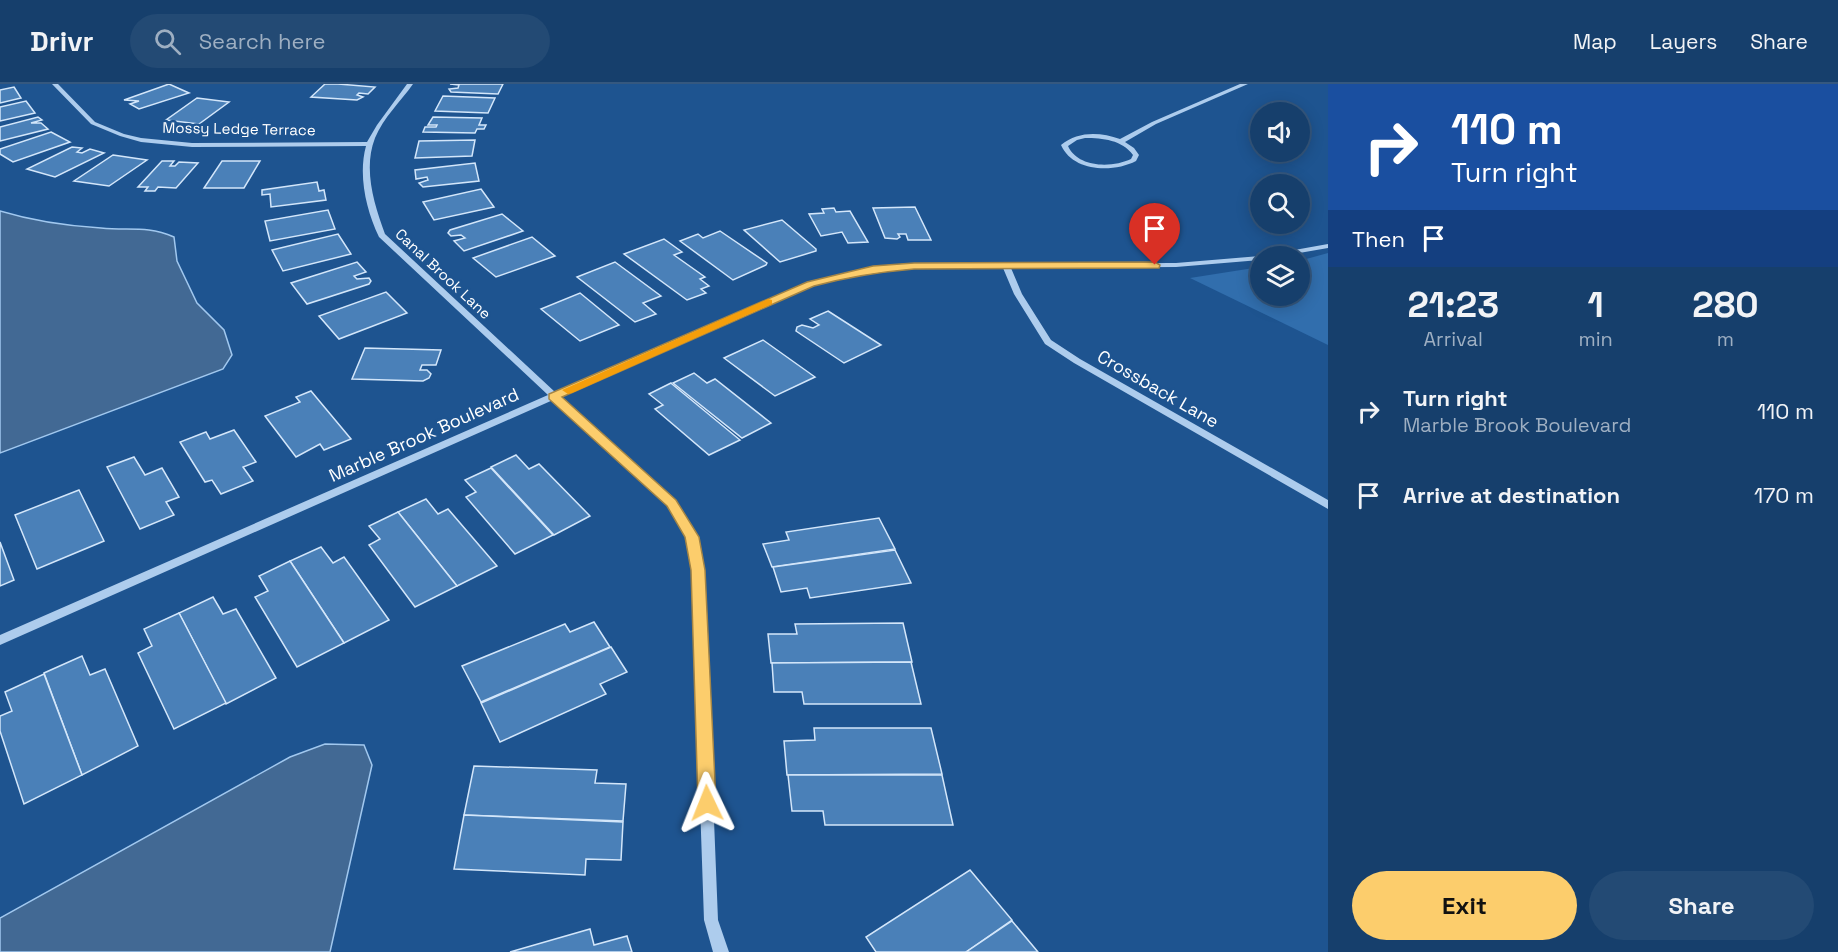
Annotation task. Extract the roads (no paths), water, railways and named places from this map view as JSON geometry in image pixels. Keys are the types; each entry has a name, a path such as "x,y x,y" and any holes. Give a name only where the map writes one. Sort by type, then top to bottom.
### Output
{"street":[{"name":"Mossy Ledge Terrace","path":"55,84 83,116 93,123 105,130 141,140 192,145 371,144"},
{"name":"Canal Brook Lane","path":"410,84 372,139 367,164 371,207 382,235 672,503 692,537 698,570 711,920 721,952"},
{"path":"1120,142 1128,146 1136,155 1129,163 1111,167 1078,160 1070,156 1064,145 1075,138 1085,136 1120,142 1154,123 1245,84"},
{"path":"1310,249 1328,246"},
{"name":"Marble Brook Boulevard","path":"0,640 810,284 873,269 914,266 1176,265 1250,259"},
{"name":"Crossback Lane","path":"1007,267 1018,294 1048,342 1077,361 1328,505"}]}
